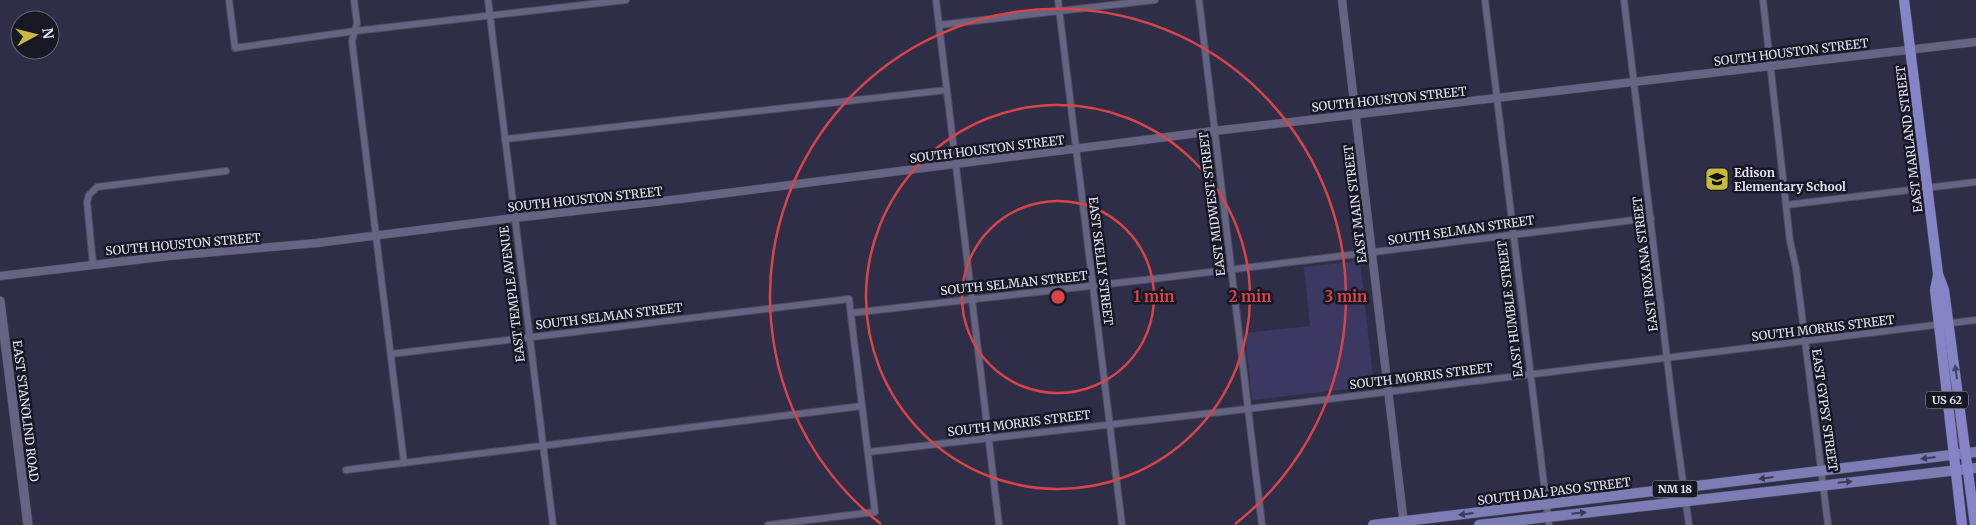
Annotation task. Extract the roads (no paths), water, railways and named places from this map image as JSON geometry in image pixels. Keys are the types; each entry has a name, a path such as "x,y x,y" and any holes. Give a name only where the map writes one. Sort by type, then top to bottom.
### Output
{"highway":[{"name":"EAST MARLAND STREET","path":"1904,0 1938,274 1944,290 1943,324 1953,455 1962,525"},
{"name":"EAST MARLAND STREET","path":"1943,324 1971,453 1975,525"}],"main road":[{"name":"EAST STANOLIND ROAD","path":"0,301 28,525"},
{"name":"SOUTH DAL PASO STREET","path":"1374,525 1404,523 1971,453"},
{"name":"SOUTH DAL PASO STREET","path":"1479,525 1548,521 1686,501 1972,468"}],"street":[{"path":"229,0 235,48 355,31 626,0"},
{"path":"354,0 357,23 352,40 404,463"},
{"name":"EAST TEMPLE AVENUE","path":"488,0 528,337 553,525"},
{"path":"936,0 999,525"},
{"name":"EAST SKELLY STREET","path":"1058,0 1122,525"},
{"path":"939,25 1155,0"},
{"name":"EAST MIDWEST STREET","path":"1198,0 1262,525"},
{"name":"EAST MAIN STREET","path":"1342,0 1404,523"},
{"name":"EAST HUMBLE STREET","path":"1484,0 1548,521"},
{"name":"EAST ROXANA STREET","path":"1624,0 1689,525"},
{"name":"EAST GYPSY STREET","path":"1763,0 1790,241 1796,268 1828,525"},
{"name":"SOUTH HOUSTON STREET","path":"0,276 93,264 376,236 514,218 680,200 1214,131 1976,42"},
{"path":"505,139 947,90"},
{"path":"93,264 88,202 92,190 97,187 226,171"},
{"path":"1786,205 1976,182"},
{"name":"SOUTH SELMAN STREET","path":"391,354 849,299 851,313 1372,253 1651,218"},
{"path":"768,525 875,512 851,313"},
{"name":"SOUTH MORRIS STREET","path":"868,452 1247,409 1976,320"},
{"path":"346,470 862,406"}],"place":[{"name":"Edison Elementary School","path":"1717,179"}]}
